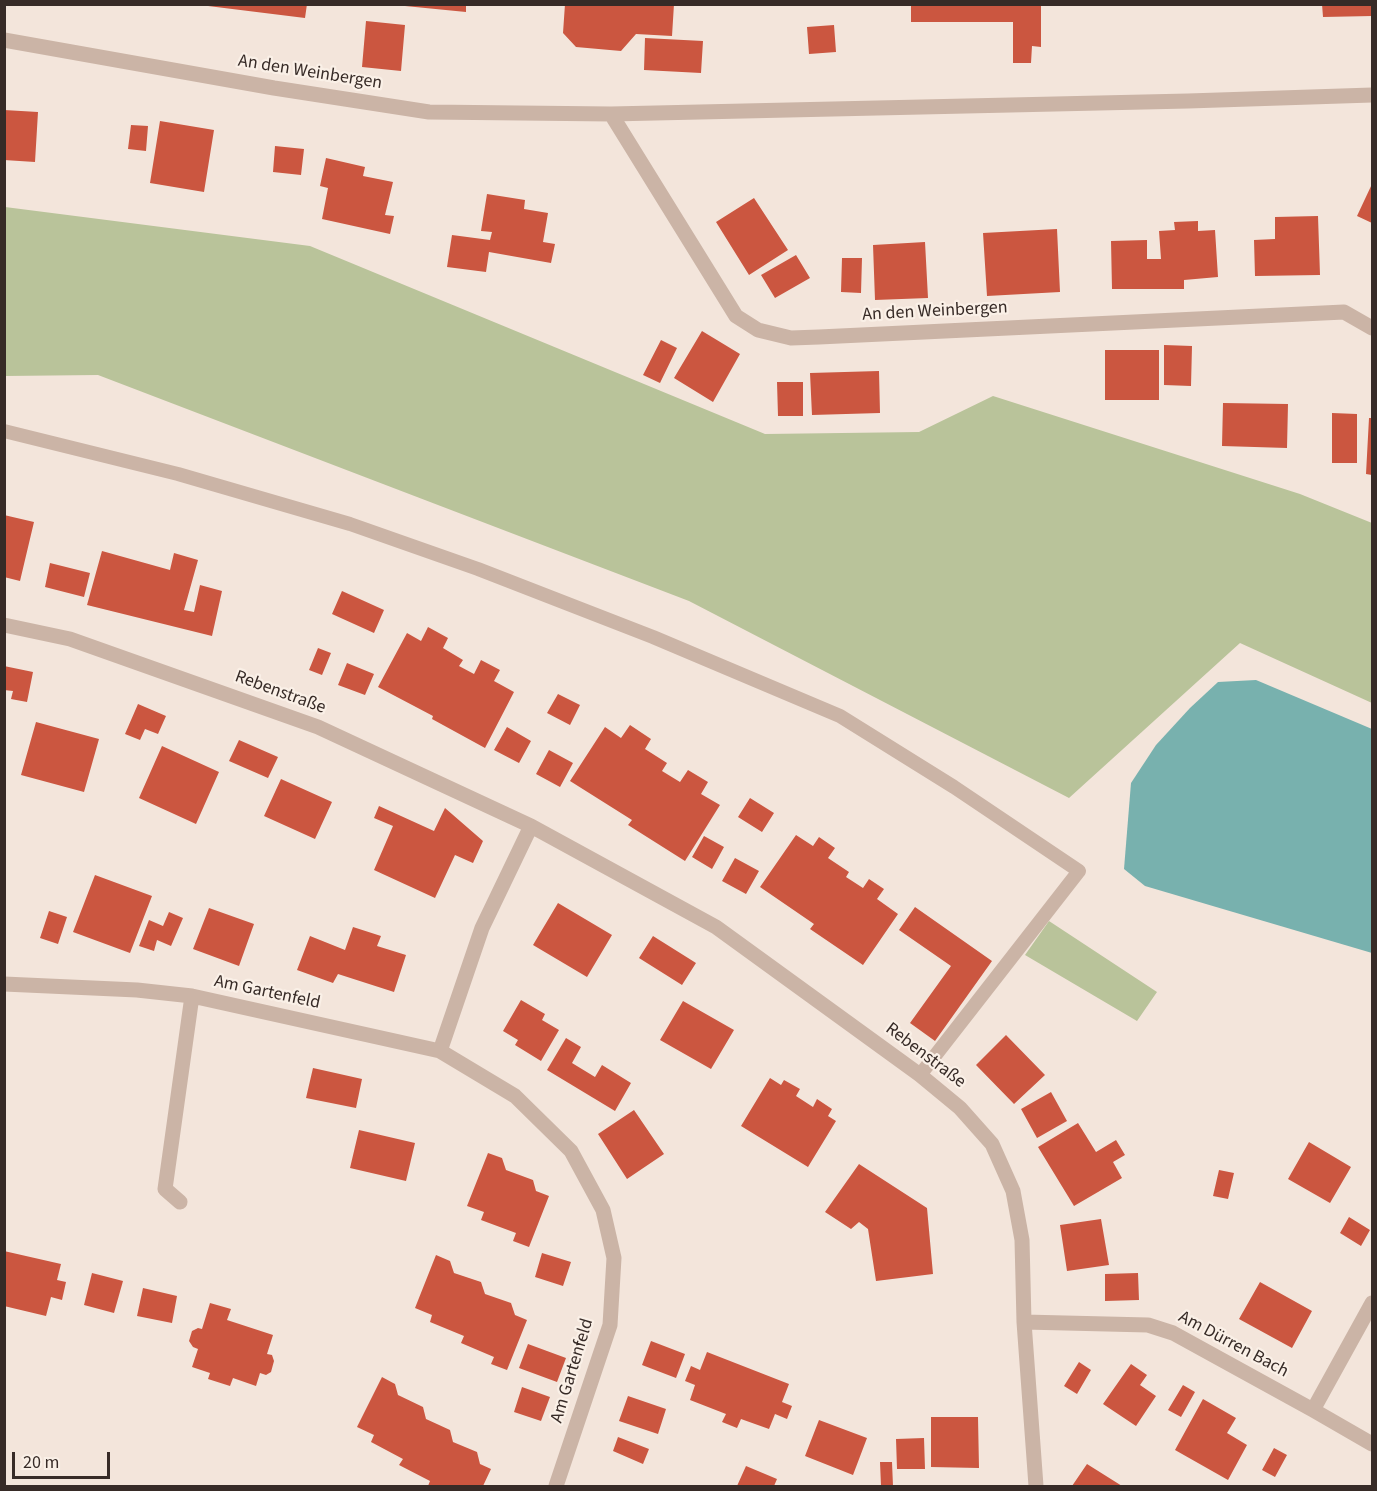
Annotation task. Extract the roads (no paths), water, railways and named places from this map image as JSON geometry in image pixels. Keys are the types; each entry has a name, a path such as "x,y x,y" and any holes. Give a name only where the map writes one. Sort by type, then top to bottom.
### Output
{"street":[{"name":"An den Weinbergen","path":"4,40 274,88 429,112 611,114 1372,95"},
{"name":"An den Weinbergen","path":"611,114 736,316 758,330 800,338 1344,312 1372,328"},
{"name":"Rebenstraße","path":"4,625 70,639 318,727 531,826 716,927 920,1075 960,1108 992,1144 1013,1191 1022,1240 1024,1322 1036,1486"},
{"path":"440,1051 482,928 531,826"},
{"name":"Am Gartenfeld","path":"4,984 137,990 192,996 440,1051 515,1096 571,1151 603,1210 614,1258 610,1324 556,1486"},
{"name":"Am Gartenfeld","path":"180,1202 165,1189 192,996"},
{"path":"1313,1410 1372,1303"},
{"name":"Am Dürren Bach","path":"1024,1322 1148,1325 1173,1334 1372,1444"}],"lane":[{"path":"4,431 178,474 350,524 478,569 653,637 840,716 954,787 1079,871 920,1075"}],"water":[{"path":"1256,680 1372,729 1372,953 1145,886 1124,869 1131,783 1156,745 1218,682"}]}
